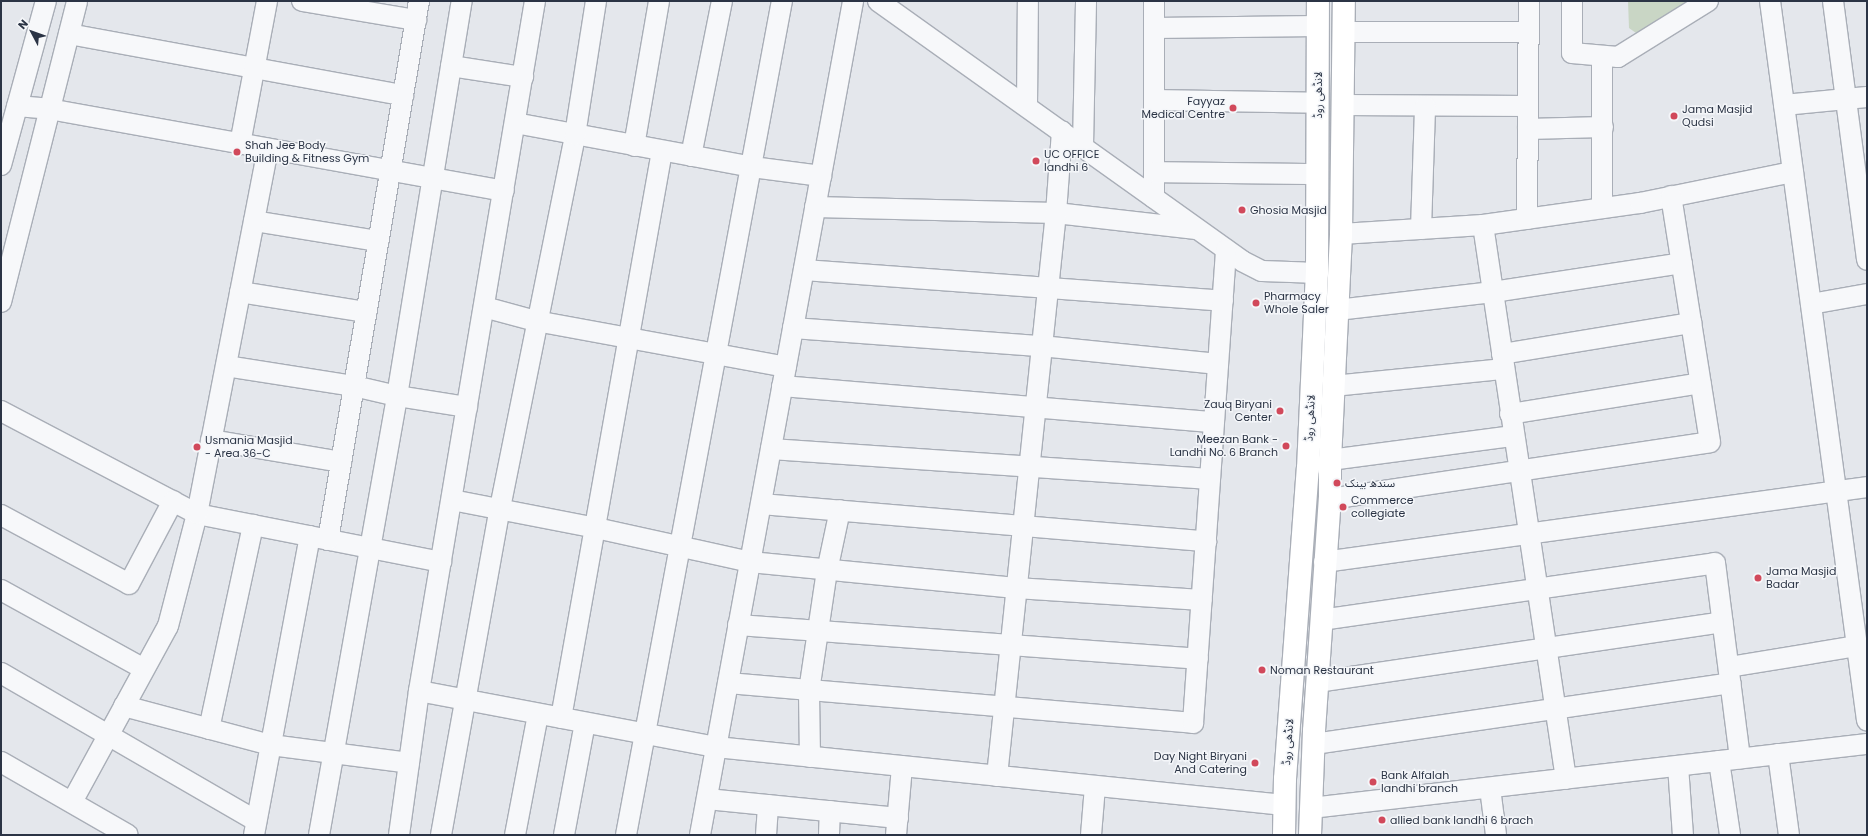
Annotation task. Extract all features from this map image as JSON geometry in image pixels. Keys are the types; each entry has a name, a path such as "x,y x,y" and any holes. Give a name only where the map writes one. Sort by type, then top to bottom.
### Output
{"main road":[{"name":"لانڈھی روڈ","path":"1284,822 1285,779 1308,469 1317,273 1318,1"},
{"name":"لانڈھی روڈ","path":"1311,822 1324,562 1330,499 1333,386 1341,234 1344,1"},
{"path":"1285,779 1313,780"},
{"path":"1284,822 1311,822"}],"street":[{"path":"1,165 46,1"},
{"path":"1,302 77,1"},
{"path":"240,144 253,68 267,1"},
{"path":"1,673 109,734 255,828 271,745 319,538 341,462 389,171 418,10 302,1"},
{"path":"319,835 397,396 462,1"},
{"path":"399,835 441,562 535,1"},
{"path":"441,835 467,700 500,508 536,321 575,135 596,1"},
{"path":"634,146 659,1"},
{"path":"691,156 722,1"},
{"path":"626,835 782,1"},
{"path":"700,835 853,1"},
{"path":"878,1 1083,146 1226,250 1262,271 1317,273"},
{"path":"1027,106 1028,1"},
{"path":"1083,146 1086,1"},
{"path":"1154,1 1154,198"},
{"path":"1527,219 1529,1"},
{"path":"1572,1 1572,53 1618,57 1708,1"},
{"path":"1770,1 1857,646 1864,682 1867,720"},
{"path":"1833,1 1867,260"},
{"path":"1154,28 1318,26"},
{"path":"1344,32 1528,32"},
{"path":"69,34 403,95"},
{"path":"1602,56 1602,208"},
{"path":"451,66 523,77"},
{"path":"1784,104 1867,97"},
{"path":"1154,100 1318,103"},
{"path":"1342,105 1528,106"},
{"path":"17,106 50,109 504,191"},
{"path":"1421,229 1425,106"},
{"path":"515,123 662,152 752,167 821,176"},
{"path":"1528,129 1602,127"},
{"path":"997,776 1056,213 1062,131"},
{"path":"72,802 168,626 197,514 268,149"},
{"path":"561,718 662,152"},
{"path":"1154,172 1318,174"},
{"path":"1341,234 1483,225 1527,219 1671,196 1793,172"},
{"path":"1330,499 1710,442 1671,196"},
{"path":"815,207 1056,213 1198,230"},
{"path":"254,221 378,240"},
{"path":"1483,225 1513,436 1566,779"},
{"path":"728,683 1193,723 1226,250"},
{"path":"1337,310 1493,292 1682,263"},
{"path":"804,270 1223,301"},
{"path":"240,292 366,312"},
{"path":"1810,304 1867,294"},
{"path":"484,307 536,321 629,337 716,356 784,376 1036,406 1214,422"},
{"path":"1333,386 1503,362 1691,323"},
{"path":"793,328 1041,346 1218,364"},
{"path":"226,366 354,386 397,396 467,407"},
{"path":"1510,414 1700,383"},
{"path":"1,411 197,514 441,562"},
{"path":"1330,460 1513,436"},
{"path":"211,440 341,462"},
{"path":"771,449 1029,465 1210,479"},
{"path":"1324,562 1836,490 1867,487"},
{"path":"452,500 500,508 750,562 827,571 1016,588 1202,600"},
{"path":"1,515 129,584 173,501"},
{"path":"761,504 1206,541"},
{"path":"810,757 809,691 820,631 827,571 840,510"},
{"path":"209,729 253,525"},
{"path":"1321,620 1715,563 1740,758"},
{"path":"1,590 144,669"},
{"path":"1317,682 1723,622"},
{"path":"738,625 1010,647 1198,659"},
{"path":"1314,744 1555,709 1730,675 1857,646"},
{"path":"420,691 716,747 1095,786 1284,822"},
{"path":"124,706 271,745 409,764"},
{"path":"515,835 538,714"},
{"path":"564,835 585,723"},
{"path":"1311,822 1490,788 1867,744"},
{"path":"1778,754 1789,835"},
{"path":"1719,761 1730,835"},
{"path":"1,762 128,835"},
{"path":"707,799 830,811 897,826 902,766"},
{"path":"1678,766 1683,835"},
{"path":"1091,835 1095,786"},
{"path":"1490,788 1496,835"},
{"path":"766,835 768,805"},
{"path":"829,835 830,811"}],"green space":[{"path":"1628,1 1692,1 1636,33 1629,28"}],"place":[{"name":"Fayyaz Medical Centre","path":"1233,108"},
{"name":"Jama Masjid Qudsi","path":"1674,116"},
{"name":"Shah Jee Body Building & Fitness Gym","path":"237,152"},
{"name":"UC OFFICE landhi 6","path":"1036,161"},
{"name":"Ghosia Masjid","path":"1242,210"},
{"name":"Pharmacy Whole Saler","path":"1256,303"},
{"name":"Zauq Biryani Center","path":"1280,411"},
{"name":"Meezan Bank - Landhi No. 6 Branch","path":"1286,446"},
{"name":"Usmania Masjid - Area 36-C","path":"197,447"},
{"name":"سندھ بینک","path":"1337,483"},
{"name":"Commerce collegiate","path":"1343,507"},
{"name":"Jama Masjid Badar","path":"1758,578"},
{"name":"Noman Restaurant","path":"1262,670"},
{"name":"Day Night Biryani And Catering","path":"1255,763"},
{"name":"Bank Alfalah landhi branch","path":"1373,782"},
{"name":"allied bank landhi 6 brach","path":"1382,820"}]}
